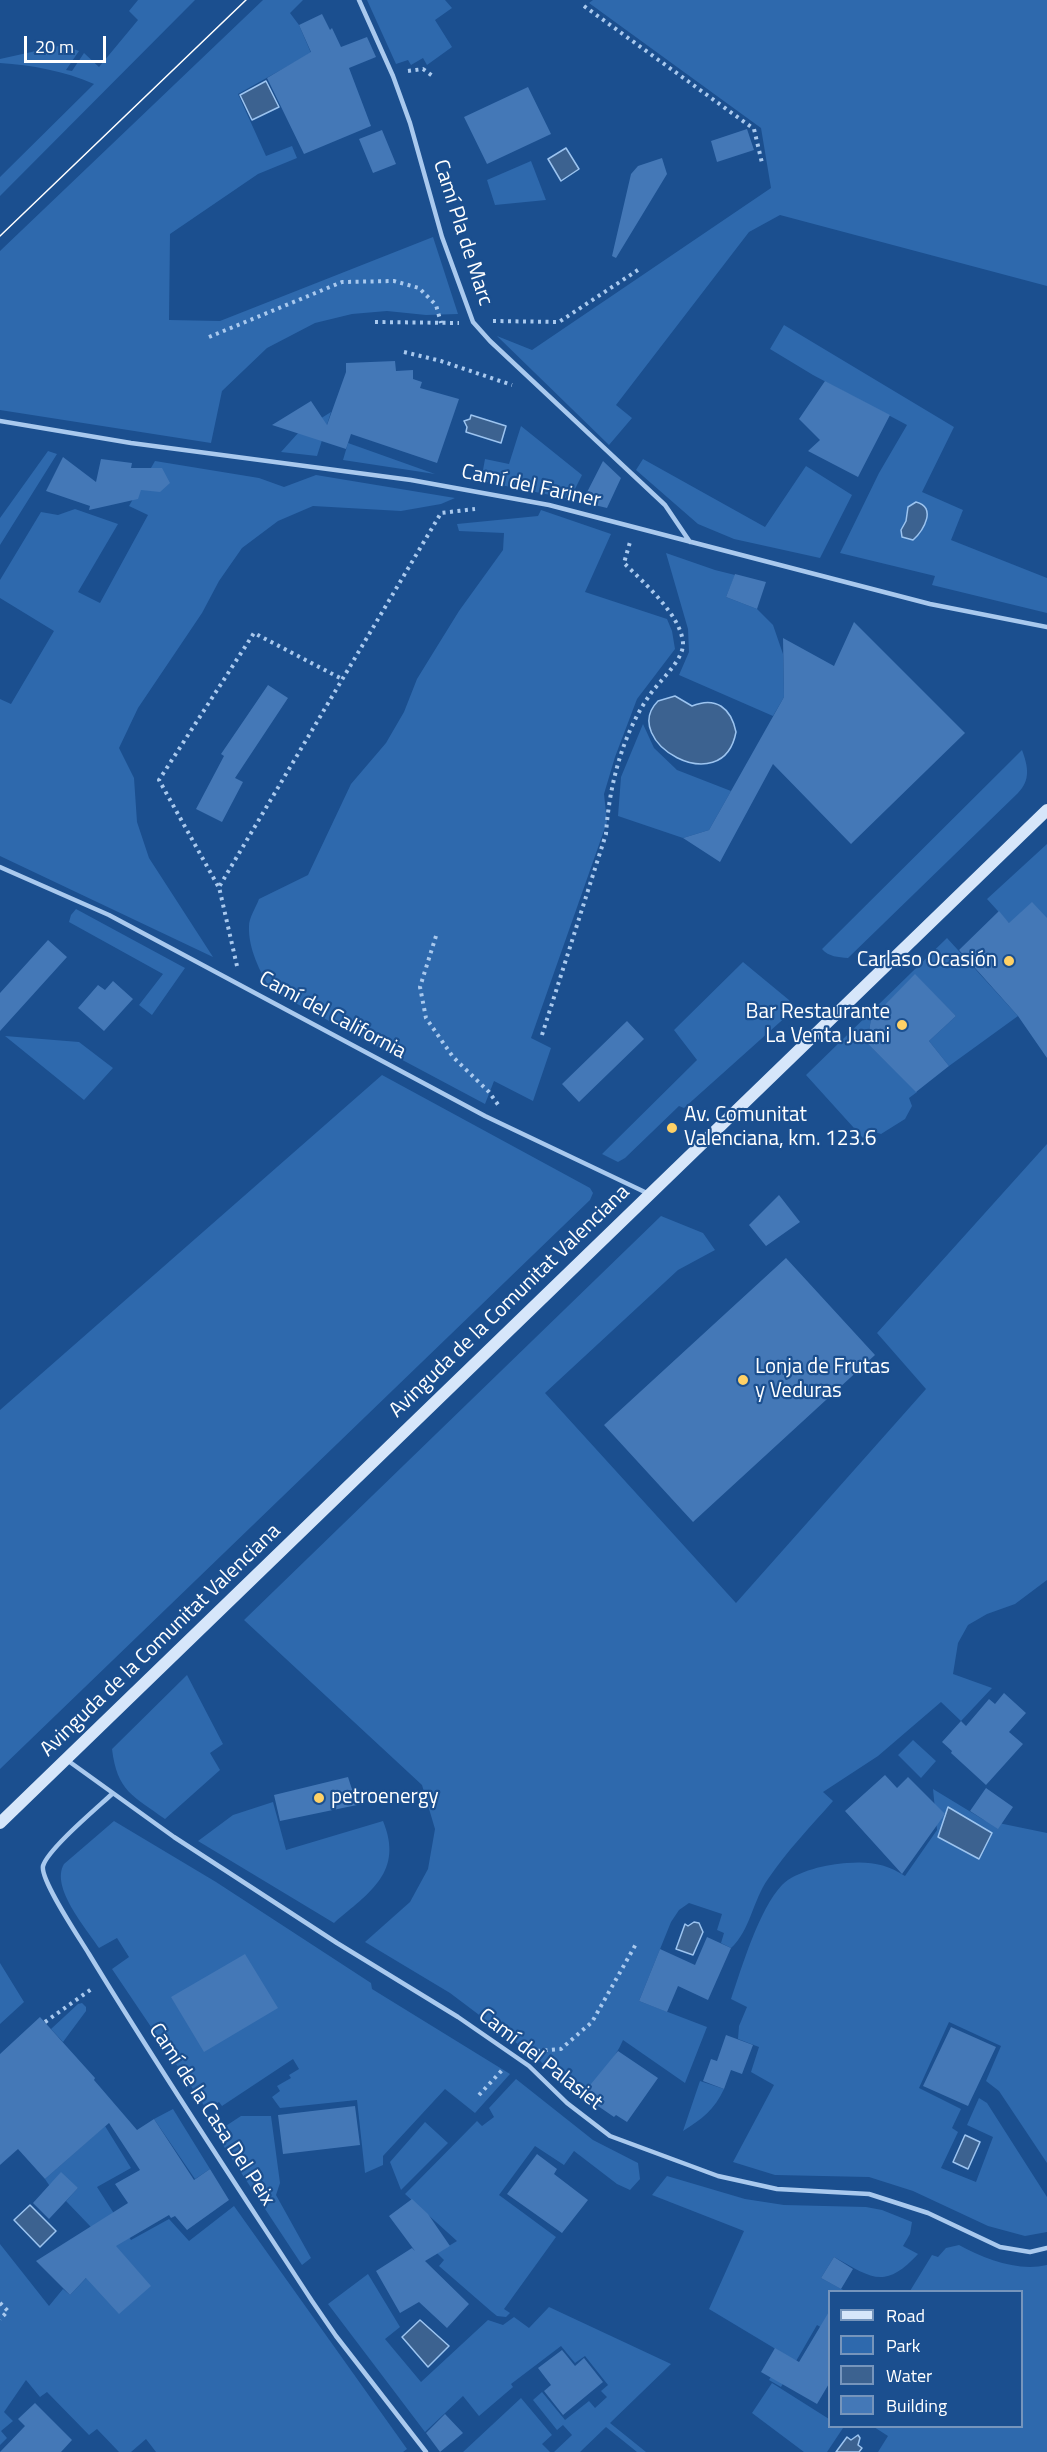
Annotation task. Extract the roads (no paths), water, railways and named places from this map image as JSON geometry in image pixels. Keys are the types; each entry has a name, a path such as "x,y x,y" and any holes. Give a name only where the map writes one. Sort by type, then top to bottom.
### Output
{"main road":[{"name":"Avinguda de la Comunitat Valenciana","path":"0,1823 1047,810"}],"lane":[{"name":"Camí Pla de Marc","path":"359,0 393,76 410,123 442,237 473,322 665,505 690,542"},
{"name":"Camí del Fariner","path":"0,421 131,443 411,480 549,505 930,604 1047,627"},
{"name":"Camí del California","path":"0,867 109,915 502,1124 649,1194"},
{"name":"Camí del Palasiet","path":"67,1760 112,1794 337,1943 458,2017 529,2066 567,2103 610,2136 718,2176 777,2190 869,2194 928,2213 1000,2247 1030,2252 1047,2248"},
{"name":"Camí de la Casa Del Peix","path":"112,1794 50,1854 43,1867 44,1876 59,1906 138,2033 312,2301 336,2336 426,2452"}],"water":[{"path":"266,81 279,107 252,120 240,95"},
{"path":"566,148 579,169 561,181 548,159"},
{"path":"471,415 506,426 501,443 466,432 467,427 464,421 470,419"},
{"path":"916,502 926,509 927,514 921,531 913,540 902,537 901,530 906,521 908,507"},
{"path":"675,696 692,706 708,702 721,706 726,711 736,732 727,752 713,762 695,764 677,758 662,747 651,733 649,717 658,701"},
{"path":"948,1807 992,1833 979,1859 938,1837"},
{"path":"694,1922 699,1923 703,1932 693,1955 676,1949 685,1924 688,1926"},
{"path":"965,2135 980,2142 968,2169 953,2162"},
{"path":"30,2205 56,2231 40,2247 14,2220"},
{"path":"420,2320 449,2346 428,2367 402,2337"},
{"path":"858,2435 860,2438 858,2445 862,2448 859,2452 836,2452 847,2437 851,2440"}],"tram line":[{"path":"0,236 246,0"}],"place":[{"name":"Carlaso Ocasión","path":"1009,961"},
{"name":"Bar Restaurante La Venta Juani","path":"902,1025"},
{"name":"Av. Comunitat Valenciana, km. 123.6","path":"672,1128"},
{"name":"Lonja de Frutas y Veduras","path":"743,1380"},
{"name":"petroenergy","path":"319,1798"}]}
